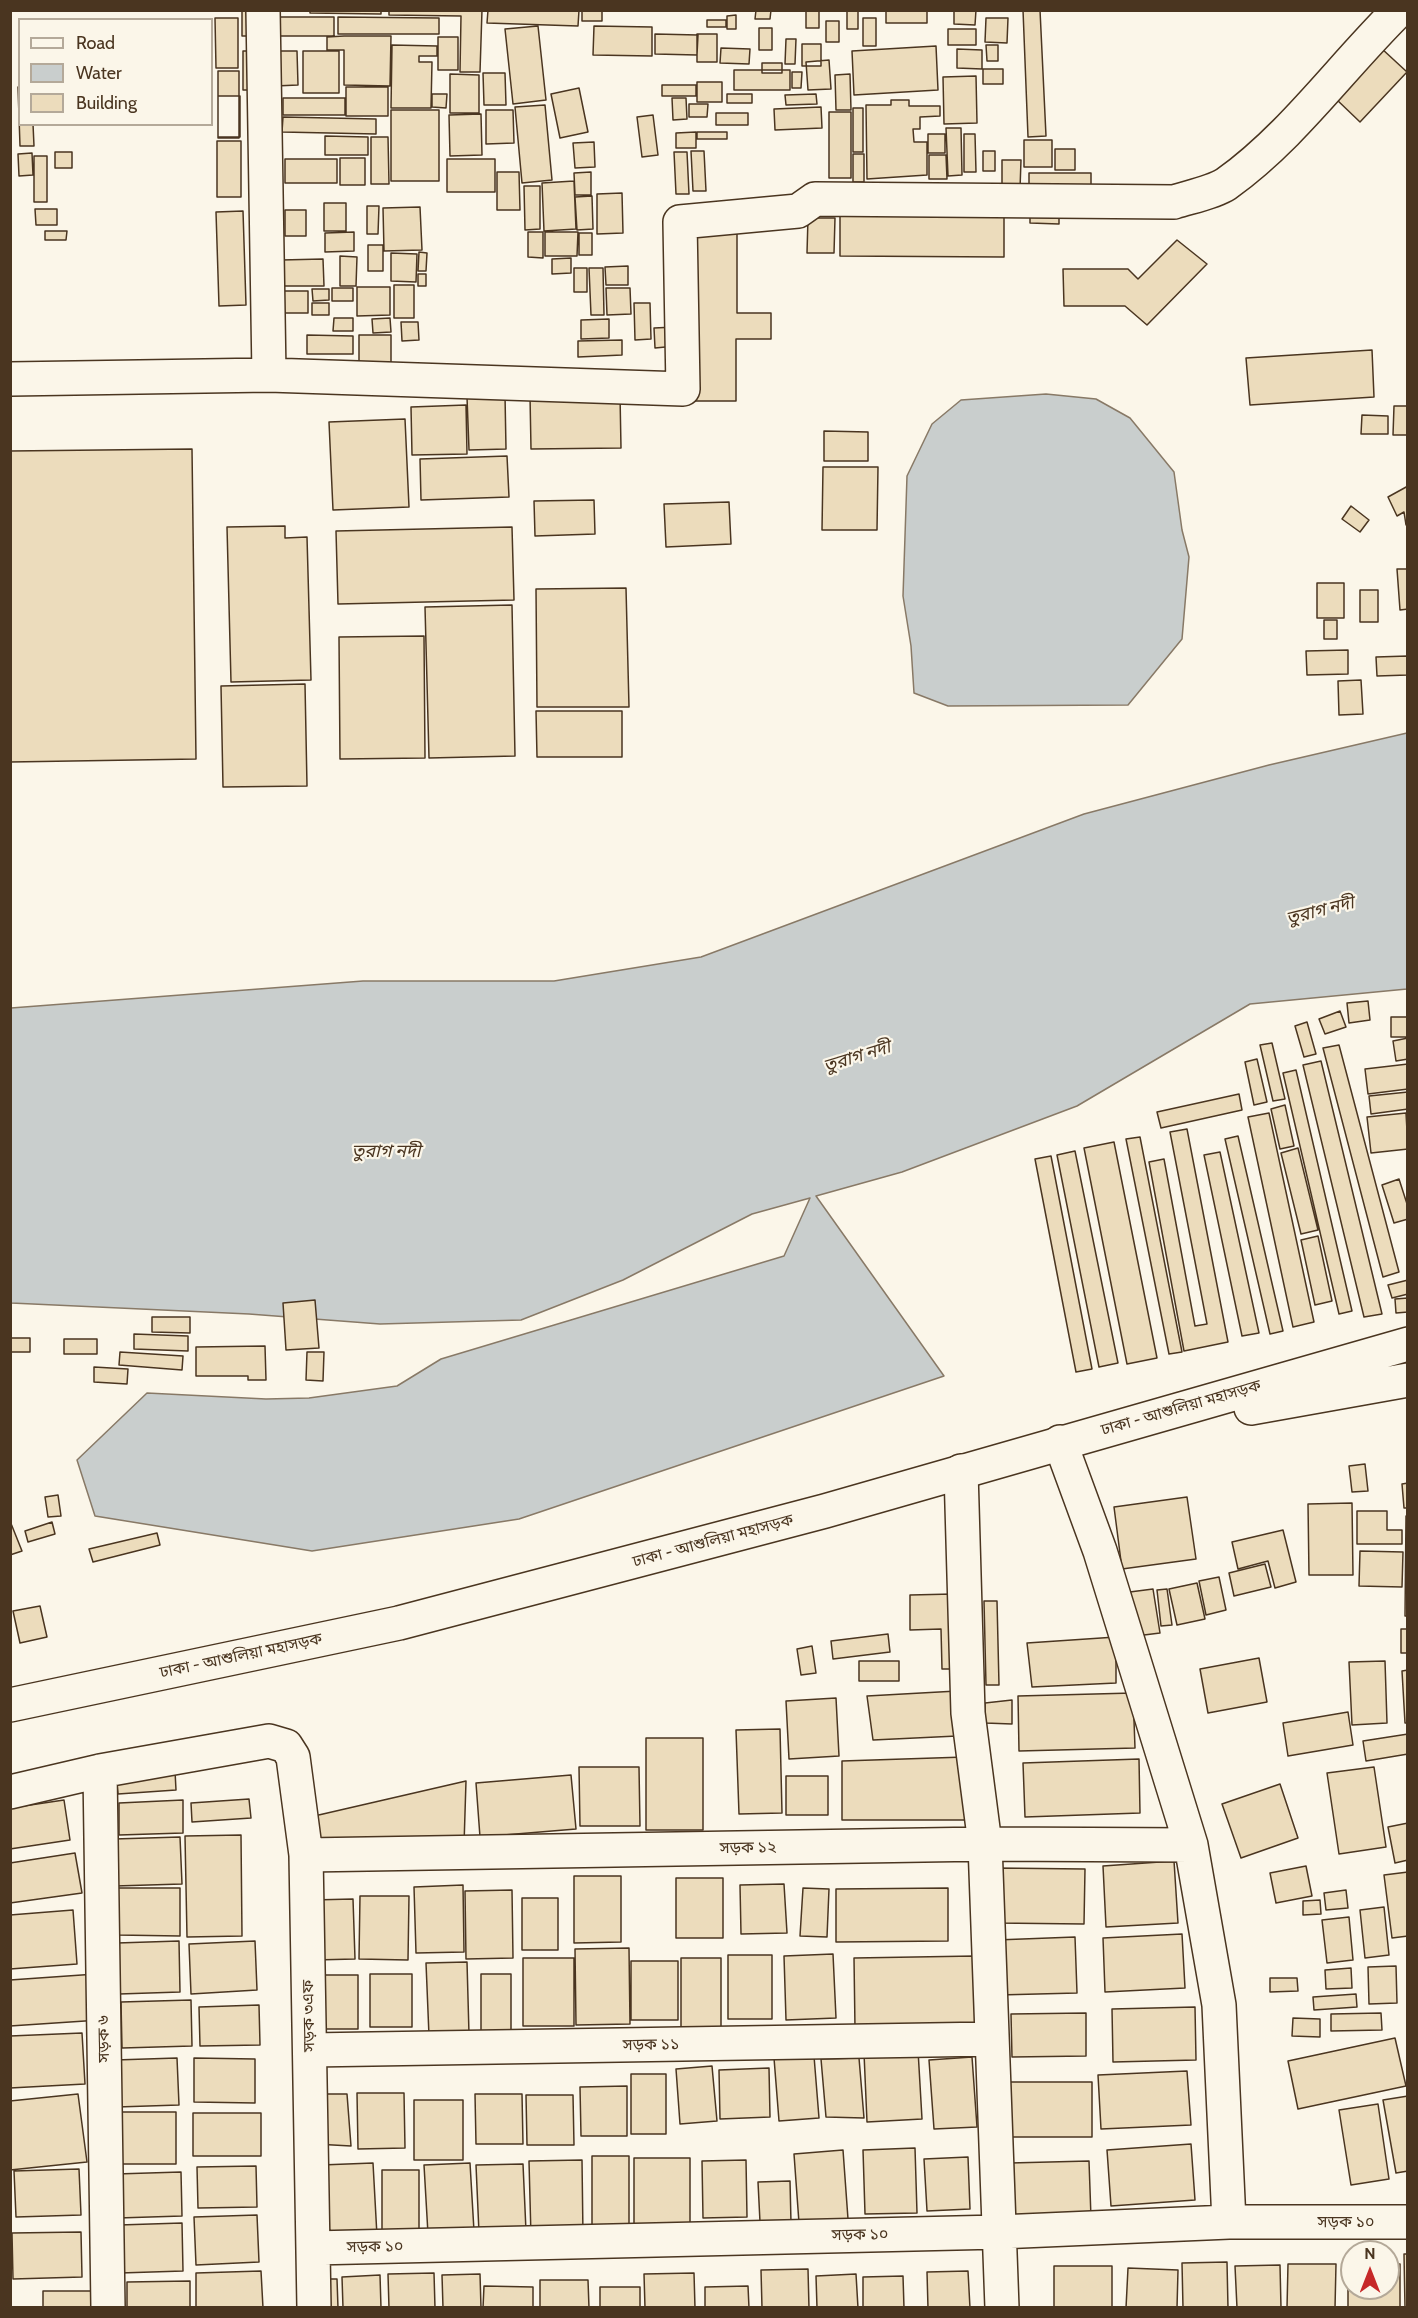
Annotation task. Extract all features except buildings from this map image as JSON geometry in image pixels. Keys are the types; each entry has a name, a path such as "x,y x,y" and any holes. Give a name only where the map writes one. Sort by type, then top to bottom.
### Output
{"main road":[{"path":"263,10 269,375"},
{"path":"10,379 269,375 683,389 680,222 798,211 815,199 1173,202 1224,185 1286,132 1367,42 1400,10"},
{"name":"ঢাকা - আশুলিয়া মহাসড়ক","path":"10,1705 399,1623 825,1511 1407,1344"},
{"path":"1229,2222 1219,2005 1191,1845 1100,1551 1060,1443 1407,1380"},
{"path":"962,1471 968,1713 985,1844 1002,2307"},
{"name":"সড়ক ৩এফ","path":"100,1771 269,1741 286,1746 293,1757 306,1855 314,2307"},
{"path":"10,1792 100,1771"},
{"name":"সড়ক ৬","path":"100,1771 108,2307"},
{"name":"সড়ক ১২","path":"306,1855 985,1844 1191,1845"},
{"name":"সড়ক ১১","path":"310,2050 992,2039"},
{"name":"সড়ক ১০","path":"313,2248 999,2232 1229,2222 1407,2222"}],"water":[{"path":"1046,394 1096,399 1130,418 1174,472 1182,530 1189,557 1182,639 1128,705 948,706 914,693 911,646 903,596 907,476 932,424 961,400"},
{"name":"তুরাগ নদী","path":"1407,733 1407,989 1250,1004 1077,1106 902,1172 816,1196 944,1376 519,1519 312,1551 95,1516 77,1460 147,1393 266,1399 309,1398 397,1386 441,1359 784,1256 810,1198 752,1214 623,1280 521,1320 380,1324 249,1314 11,1303 11,1008 363,981 554,981 701,957 1084,814 1269,765"}]}
